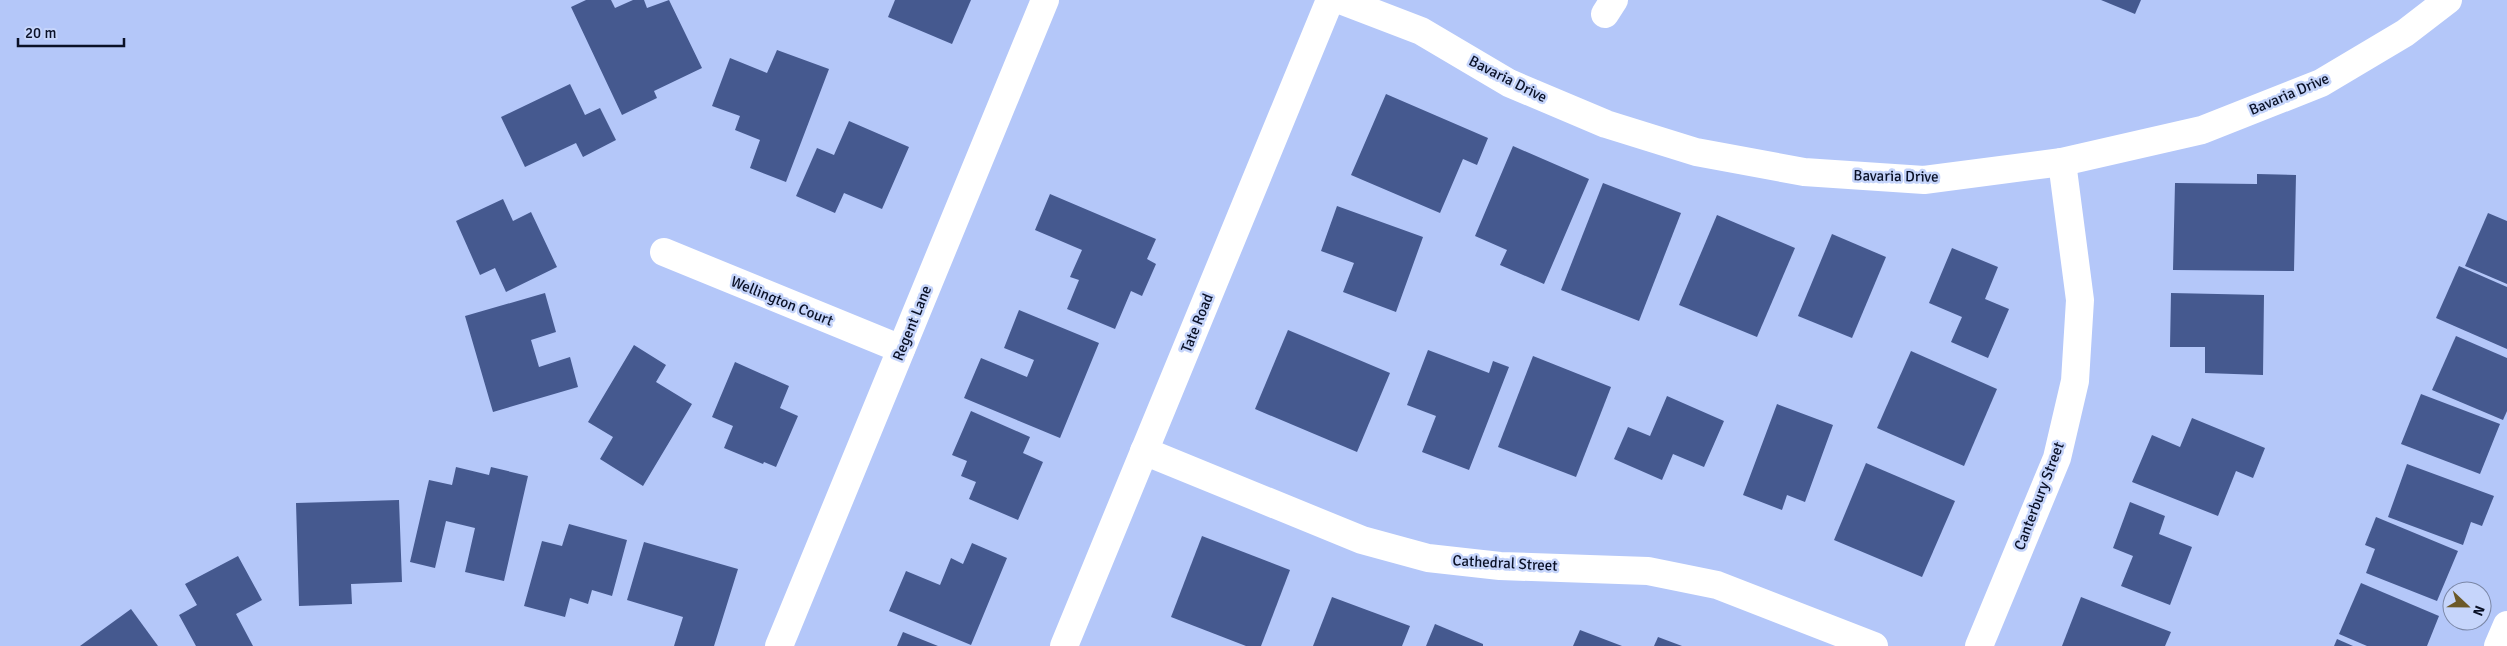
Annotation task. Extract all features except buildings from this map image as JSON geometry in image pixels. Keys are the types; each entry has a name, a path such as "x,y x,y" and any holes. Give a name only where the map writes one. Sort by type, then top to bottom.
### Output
{"street":[{"name":"Regent Lane","path":"779,646 1046,0"},
{"name":"Tate Road","path":"1064,646 1330,0"},
{"name":"Bavaria Drive","path":"1340,0 1421,31 1509,83 1606,124 1696,152 1804,172 1924,180 2062,162 2202,130 2320,83 2405,33 2448,0"},
{"name":"Canterbury Street","path":"1979,646 2056,458 2075,380 2080,300 2062,162"},
{"name":"Wellington Court","path":"664,252 901,350"},
{"name":"Cathedral Street","path":"1144,451 1362,540 1428,558 1500,566 1648,571 1717,585 1874,646"}]}
